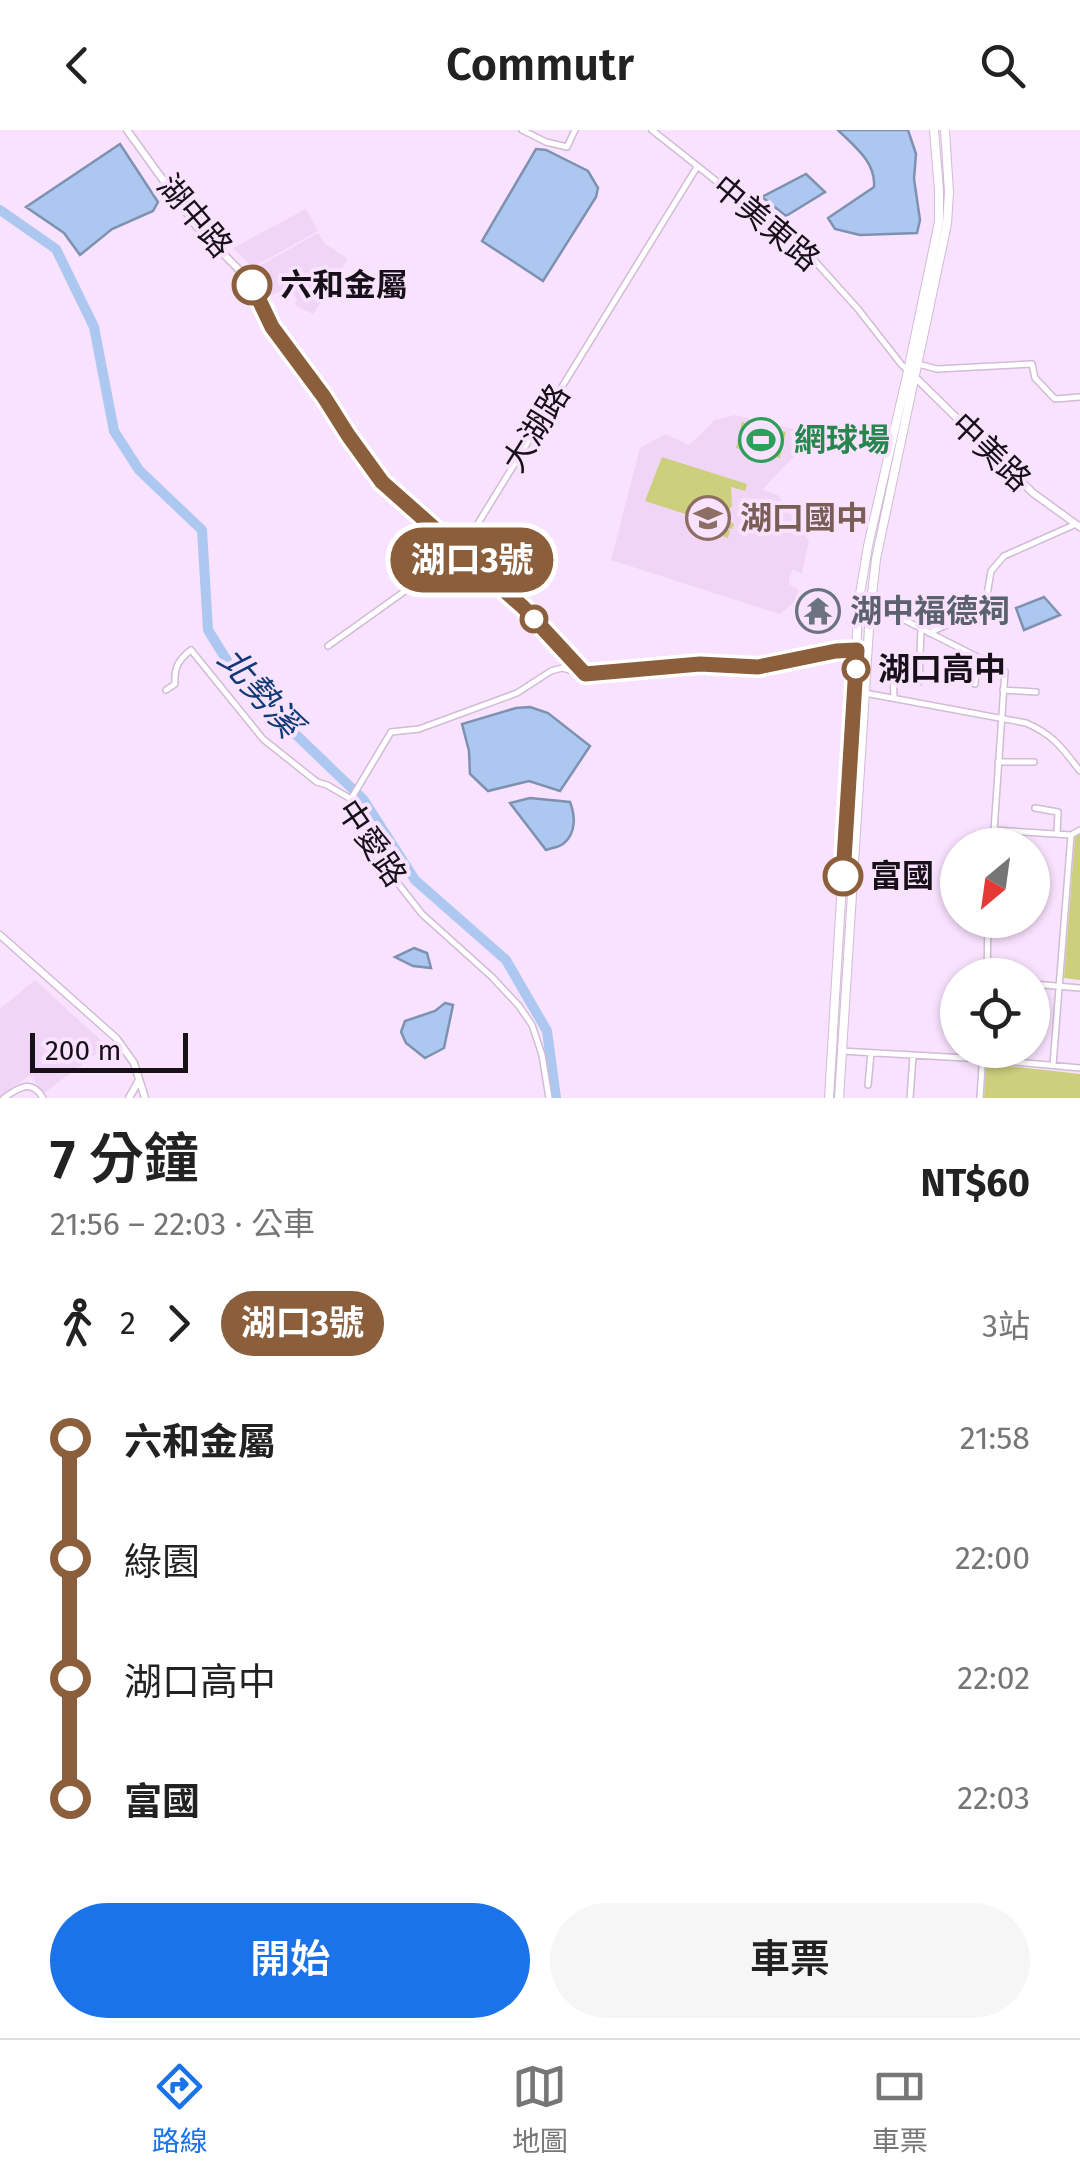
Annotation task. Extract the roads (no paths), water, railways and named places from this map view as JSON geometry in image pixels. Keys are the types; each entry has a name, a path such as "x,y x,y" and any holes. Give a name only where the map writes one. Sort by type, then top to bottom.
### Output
{"main road":[{"path":"839,1098 838,1051 862,651 939,222 934,130"},
{"path":"862,651 859,600 868,546 912,374 918,364 947,224 950,192 945,130"},
{"path":"829,1098 838,1051"}],"street":[{"name":"湖中路","path":"127,130 197,227 250,281 272,327 382,482 523,607 585,674"},
{"path":"522,130 568,147 575,130"},
{"name":"中美東路","path":"652,130 795,239 912,374"},
{"name":"大湖路","path":"328,646 461,550 697,167"},
{"path":"918,364 937,369 1032,364 1034,378 1055,399 1080,397"},
{"name":"中美路","path":"912,374 1032,494 1078,525"},
{"path":"928,633 985,607 991,572 1004,556 1078,525"},
{"path":"871,604 1004,672 994,828"},
{"path":"919,682 920,629"},
{"name":"中愛路","path":"166,690 175,684 174,672 180,658 191,650 263,739 316,782 351,799 367,844 422,914 492,977 532,1025 538,1037 549,1098"},
{"path":"351,799 391,732 418,729 517,692 550,670 562,668 585,674 700,664 758,667 836,651 862,651"},
{"path":"975,684 977,658"},
{"path":"893,670 894,698"},
{"path":"1003,690 1036,692"},
{"path":"859,692 1026,723 1058,741 1079,768"},
{"path":"998,762 1034,762"},
{"path":"1035,808 1058,812 1057,834"},
{"path":"1050,834 1071,835 1080,830"},
{"path":"1053,1065 1071,835"},
{"path":"0,935 116,1038 134,1063 145,1098"},
{"path":"1050,985 1080,988"},
{"path":"838,1051 940,1057"},
{"path":"868,1084 871,1053"},
{"path":"910,1098 913,1055"},
{"path":"1050,1065 1080,1068"},
{"path":"980,1098 982,1068"},
{"path":"130,1098 139,1079"},
{"path":"4,1098 25,1086 38,1089 43,1098"}],"water":[{"path":"838,130 908,130 916,154 914,179 920,220 917,233 860,235 835,229 828,218 874,187 868,162"},
{"path":"120,144 158,202 153,211 112,229 80,255 64,233 26,207"},
{"path":"536,149 588,171 598,188 543,281 482,241"},
{"path":"806,174 825,192 786,216 762,197"},
{"path":"1044,597 1060,615 1024,630 1016,608"},
{"path":"530,707 548,713 590,746 560,791 529,781 488,791 470,774 462,724"},
{"path":"530,798 570,802 574,824 563,844 546,850 510,803"},
{"path":"414,948 427,953 431,968 413,966 395,957"},
{"path":"445,1003 453,1005 444,1048 425,1058 406,1043 401,1032 405,1021 435,1011"}],"waterway":[{"name":"北勢溪","path":"0,210 56,249 94,327 114,431 139,470 202,530 208,630 239,680 363,799 415,880 506,960 547,1031 556,1098"}],"place":[{"name":"六和金屬","path":"252,285"},
{"name":"網球場","path":"761,440"},
{"name":"湖口國中","path":"708,518"},
{"name":"湖中福德祠","path":"818,611"},
{"name":"湖口高中","path":"856,669"},
{"name":"富國","path":"843,876"}]}
